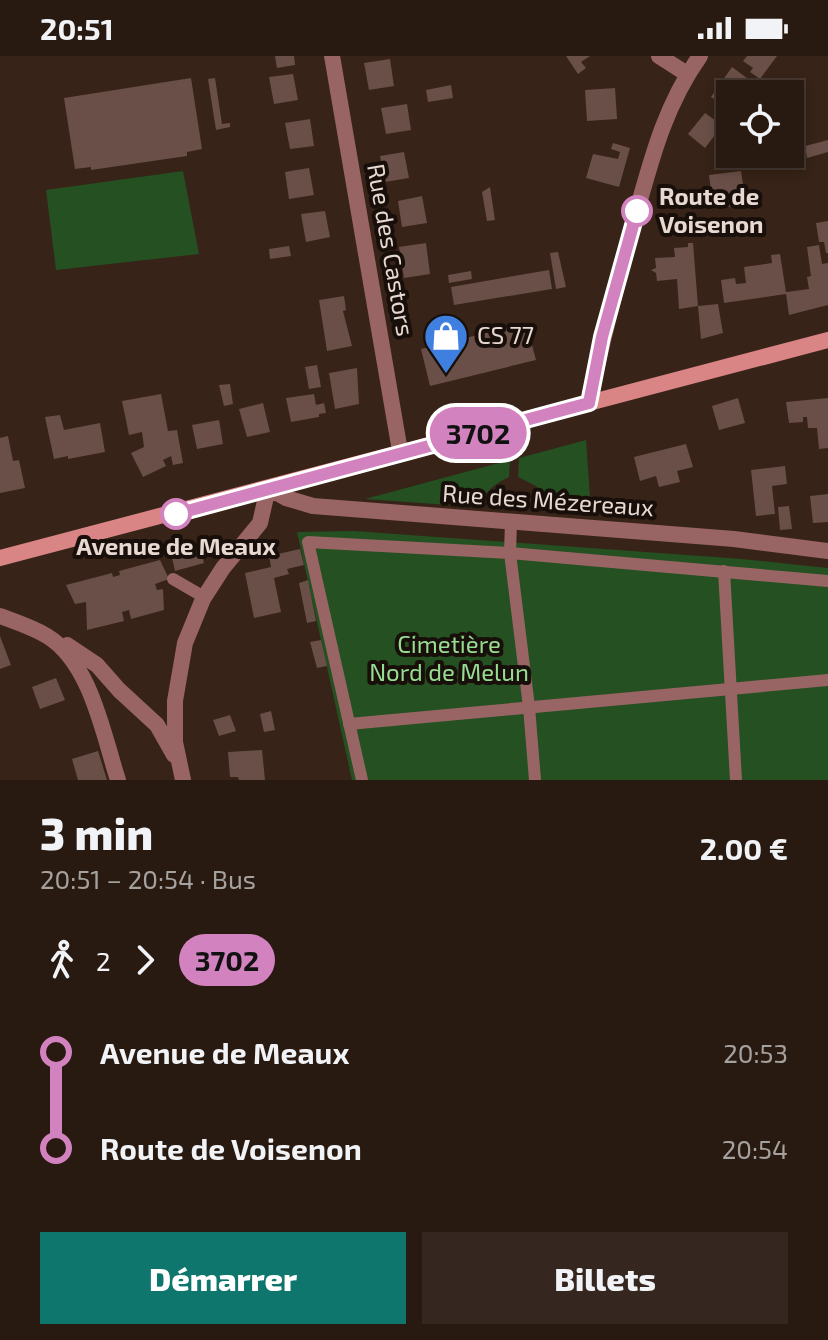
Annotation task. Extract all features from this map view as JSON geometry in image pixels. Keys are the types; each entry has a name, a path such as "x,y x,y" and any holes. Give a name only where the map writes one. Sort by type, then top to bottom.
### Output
{"main road":[{"path":"0,558 828,340"}],"street":[{"name":"Rue des Castors","path":"332,56 400,451"},
{"path":"659,56 687,74"},
{"path":"589,403 607,320 660,130 687,74 700,56"},
{"path":"177,760 175,701 185,643 204,597 260,523 268,488"},
{"name":"Rue des Mézereaux","path":"268,488 286,498 313,506 734,539 828,551"},
{"path":"0,616 77,649 97,665 157,725 177,760 183,780"},
{"path":"49,637 73,660 83,676 118,780"},
{"path":"91,698 94,688 101,683 112,682"}],"lane":[{"path":"511,522 510,553 535,780"},
{"path":"362,780 308,542 510,553 828,581"},
{"path":"724,571 736,780"},
{"path":"173,579 204,597"},
{"path":"349,724 828,680"}],"green space":[{"path":"183,171 199,254 56,270 46,190"},
{"path":"586,440 591,512 553,510 536,486 518,477 519,458"},
{"path":"510,460 509,477 490,489 477,507 365,499"},
{"name":"Cimetière Nord de Melun","path":"354,531 828,568 828,780 352,780 297,532"}],"building":[{"path":"275,56 294,56 295,65 277,68"},
{"path":"566,56 590,56 581,62 586,68 578,74"},
{"path":"747,56 777,56 760,79 750,72 753,68 743,61"},
{"path":"390,59 394,86 369,90 364,63"},
{"path":"732,67 750,80 723,80"},
{"path":"293,74 298,100 274,104 269,77"},
{"path":"191,78 202,149 187,152 187,156 91,170 91,167 75,169 64,98"},
{"path":"215,78 222,124 230,123 230,127 216,130 208,79"},
{"path":"451,85 453,98 428,102 426,90"},
{"path":"615,88 617,119 587,121 585,90"},
{"path":"407,104 411,130 386,134 381,108"},
{"path":"705,113 716,121 716,136 705,148 688,134"},
{"path":"310,119 314,146 290,149 285,123"},
{"path":"828,140 828,152 807,158 805,146"},
{"path":"613,143 630,148 619,187 586,178 593,154 618,159 620,152 611,149"},
{"path":"404,152 409,178 385,182 380,156"},
{"path":"309,168 314,195 289,199 285,172"},
{"path":"741,171 746,205 717,208 716,197 712,198 709,175"},
{"path":"490,187 495,220 487,221 482,192"},
{"path":"422,196 427,223 402,227 398,201"},
{"path":"325,211 330,237 306,242 301,214"},
{"path":"828,221 826,253 824,242 819,242 816,223"},
{"path":"426,243 430,274 404,278 399,247"},
{"path":"688,243 693,243 698,306 679,309 677,279 657,281 656,273 651,270 656,268 655,258 675,257 674,248 688,247"},
{"path":"819,245 822,264 828,263 828,305 789,315 786,294 724,303 721,280 735,278 736,284 746,283 744,267 772,263 771,255 780,254 786,292 809,289 807,277 811,276 807,247"},
{"path":"289,246 291,256 270,259 269,249"},
{"path":"558,252 566,287 556,289 550,253"},
{"path":"549,270 552,289 454,305 451,287"},
{"path":"471,271 472,279 449,283 448,275"},
{"path":"344,296 346,310 343,311 352,346 327,351 319,300"},
{"path":"718,304 723,333 701,339 698,306"},
{"path":"526,323 536,360 430,386 421,349"},
{"path":"317,365 321,387 309,389 305,367"},
{"path":"357,368 359,404 335,409 329,373"},
{"path":"230,384 233,404 224,406 219,385"},
{"path":"161,394 168,431 177,430 183,463 173,465 171,456 163,460 166,466 143,477 131,453 144,447 142,432 129,435 122,401"},
{"path":"314,394 316,405 324,403 326,413 291,422 286,398"},
{"path":"738,398 745,423 719,430 712,406"},
{"path":"828,398 828,448 819,449 817,428 808,428 807,417 803,417 803,422 789,423 786,402"},
{"path":"263,403 270,432 247,437 239,409"},
{"path":"60,415 64,430 100,423 105,452 54,459 45,417"},
{"path":"219,420 223,444 197,449 192,425"},
{"path":"8,436 13,461 19,460 25,488 0,493 0,438"},
{"path":"686,444 693,467 677,471 680,482 659,487 656,476 640,481 634,457"},
{"path":"785,466 787,484 772,486 775,514 756,516 751,470"},
{"path":"828,494 828,522 813,523 810,496"},
{"path":"789,506 792,529 780,530 778,507"},
{"path":"300,549 304,565 287,569 289,574 274,578 281,612 254,618 245,573 271,567 269,556"},
{"path":"201,550 204,563 175,571 172,558"},
{"path":"160,560 169,579 155,584 157,590 163,589 164,610 131,619 129,610 122,612 124,621 87,630 86,602 75,604 66,585 112,573 113,577 120,575 119,571"},
{"path":"308,580 316,621 307,623 299,583"},
{"path":"0,636 11,665 0,669"},
{"path":"321,640 327,666 317,668 310,642"},
{"path":"56,678 65,700 40,709 32,687"},
{"path":"271,711 275,730 264,732 260,714"},
{"path":"230,715 236,731 219,736 213,720"},
{"path":"262,750 265,780 230,777 228,752"},
{"path":"98,751 107,780 78,780 72,759"}],"bus line":[{"name":"3702","path":"176,514 400,451 589,403 602,337 637,211"}],"place":[{"name":"Route de Voisenon","path":"637,211"},
{"name":"CS 77","path":"446,375"},
{"name":"Avenue de Meaux","path":"176,514"}]}
